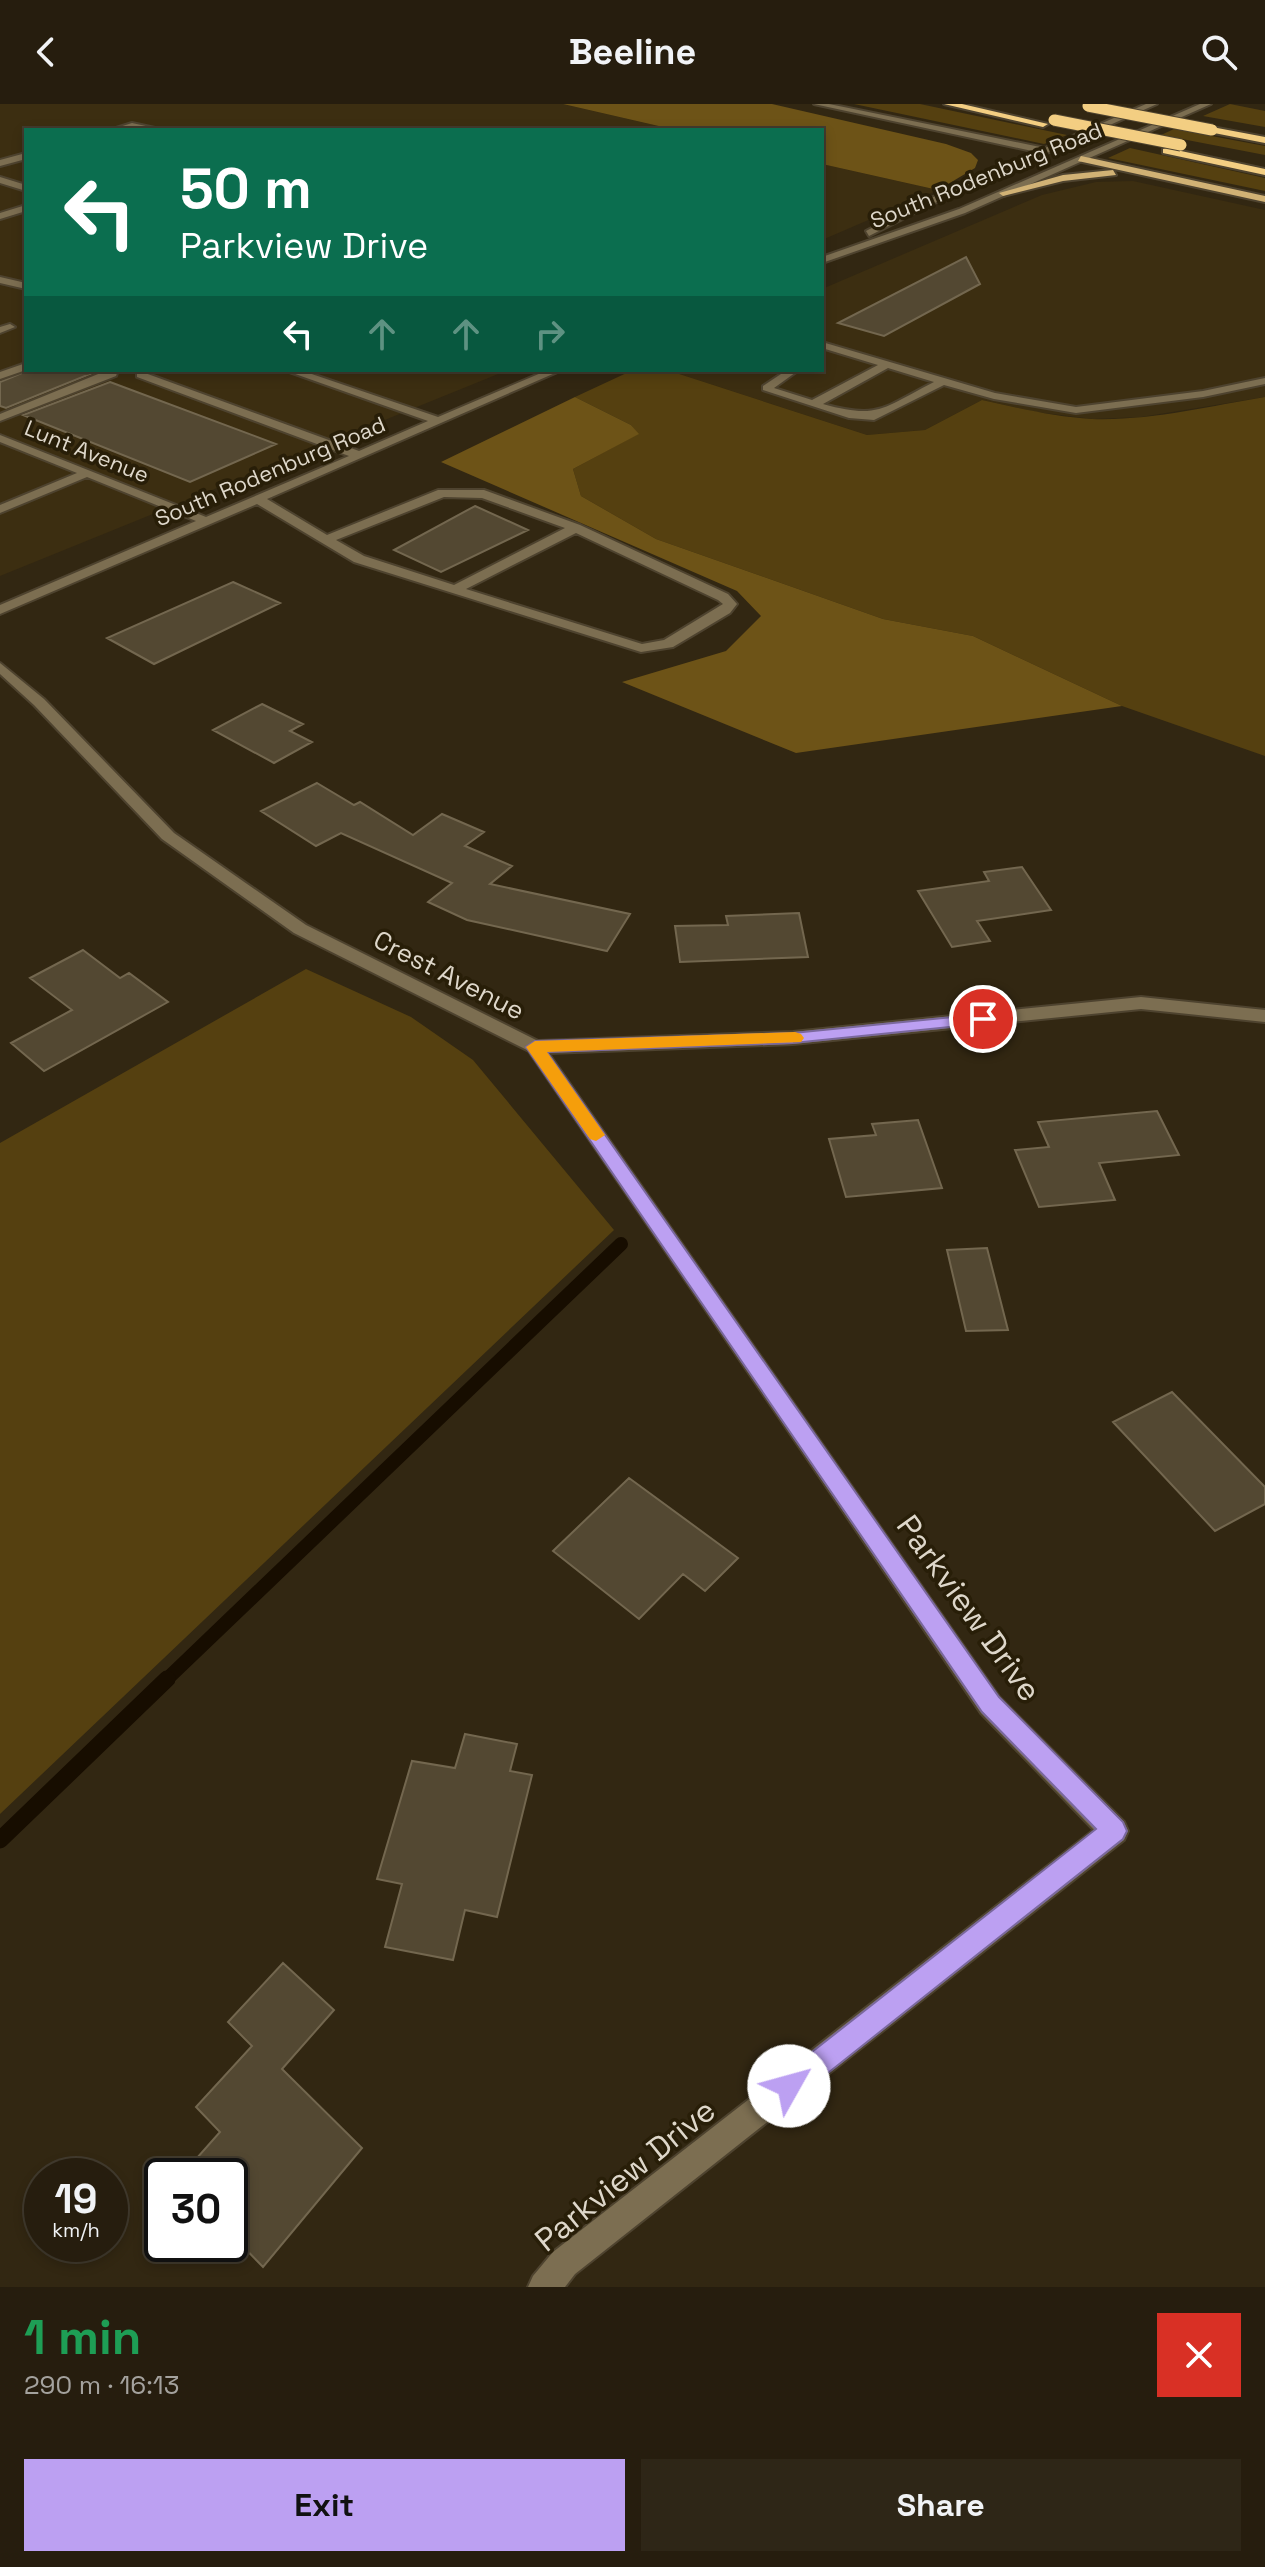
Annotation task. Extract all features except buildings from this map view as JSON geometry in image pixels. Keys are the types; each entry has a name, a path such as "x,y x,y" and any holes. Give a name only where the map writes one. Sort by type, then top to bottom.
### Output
{"highway":[{"path":"949,104 1265,161"},
{"path":"974,104 1265,172"},
{"path":"1114,104 1265,131"},
{"path":"1083,105 1265,140"}],"main road":[{"path":"1081,159 1265,199"},
{"path":"1003,193 1063,178 1116,172 1146,174"}],"street":[{"path":"818,104 1081,159"},
{"name":"South Rodenburg Road","path":"824,258 927,203 1153,104"},
{"name":"South Rodenburg Road","path":"824,258 1003,193 1207,104"},
{"path":"121,128 132,125 144,128"},
{"path":"919,125 990,150"},
{"path":"0,163 24,157"},
{"path":"996,172 1001,161"},
{"path":"1,181 24,187"},
{"path":"0,216 24,215"},
{"path":"0,224 24,215"},
{"path":"0,280 24,286"},
{"path":"825,349 994,396 1076,410 1203,394 1265,381"},
{"path":"814,404 887,364"},
{"path":"0,376 24,367"},
{"path":"0,418 112,372"},
{"path":"295,372 438,421"},
{"name":"South Rodenburg Road","path":"0,610 552,372"},
{"path":"791,372 767,388 853,416 874,417 943,381"},
{"path":"141,375 358,455"},
{"name":"Lunt Avenue","path":"0,438 204,520"},
{"path":"0,509 87,473"},
{"path":"256,498 359,559 641,648 668,644 730,604 723,597 576,528 484,494 442,493 328,539"},
{"path":"453,590 576,528"},
{"name":"Crest Avenue","path":"0,667 180,844 300,929 535,1047 793,1038 1141,1003 1265,1016"},
{"name":"Parkview Drive","path":"535,1047 990,1705 1114,1831 564,2263 544,2287"}],"shaded area":[{"path":"0,104 563,104 667,128 24,128 24,372 503,372 0,576"},
{"path":"563,104 772,104 946,144 971,153 978,160 975,168 938,190 824,164 824,128 667,128"},
{"path":"854,104 920,104 1067,135 1044,144"},
{"path":"1230,104 1265,111 1265,127 1203,116"},
{"path":"1174,129 1265,146 1265,155 1161,135"},
{"path":"1130,148 1265,178 1265,191 1108,158"},
{"path":"824,164 938,190 824,239"},
{"path":"1133,181 1265,210 1265,397 1141,417 1093,419 1036,412 982,400 925,430 867,435 673,372 824,372 824,288 1042,195 1096,182"},
{"path":"629,372 673,372 867,435 925,430 982,400 1064,416 1114,419 1179,412 1265,397 1265,756 1122,706 973,636 883,619 656,539 581,496 573,469 638,434 631,425 575,397"},
{"path":"575,397 631,425 639,434 573,469 581,496 656,539 883,619 973,636 1122,706 796,753 622,682 726,651 761,616 737,591 441,462"},
{"path":"306,969 411,1017 473,1060 614,1230 0,1814 0,1143"}],"waterway":[{"path":"165,1681 621,1244"},
{"path":"0,1840 167,1679"}],"slow traffic":[{"path":"596,1135 535,1047 795,1038"}],"route":[{"path":"789,2086 1114,1831 990,1705 535,1047 793,1038 983,1019"}]}
